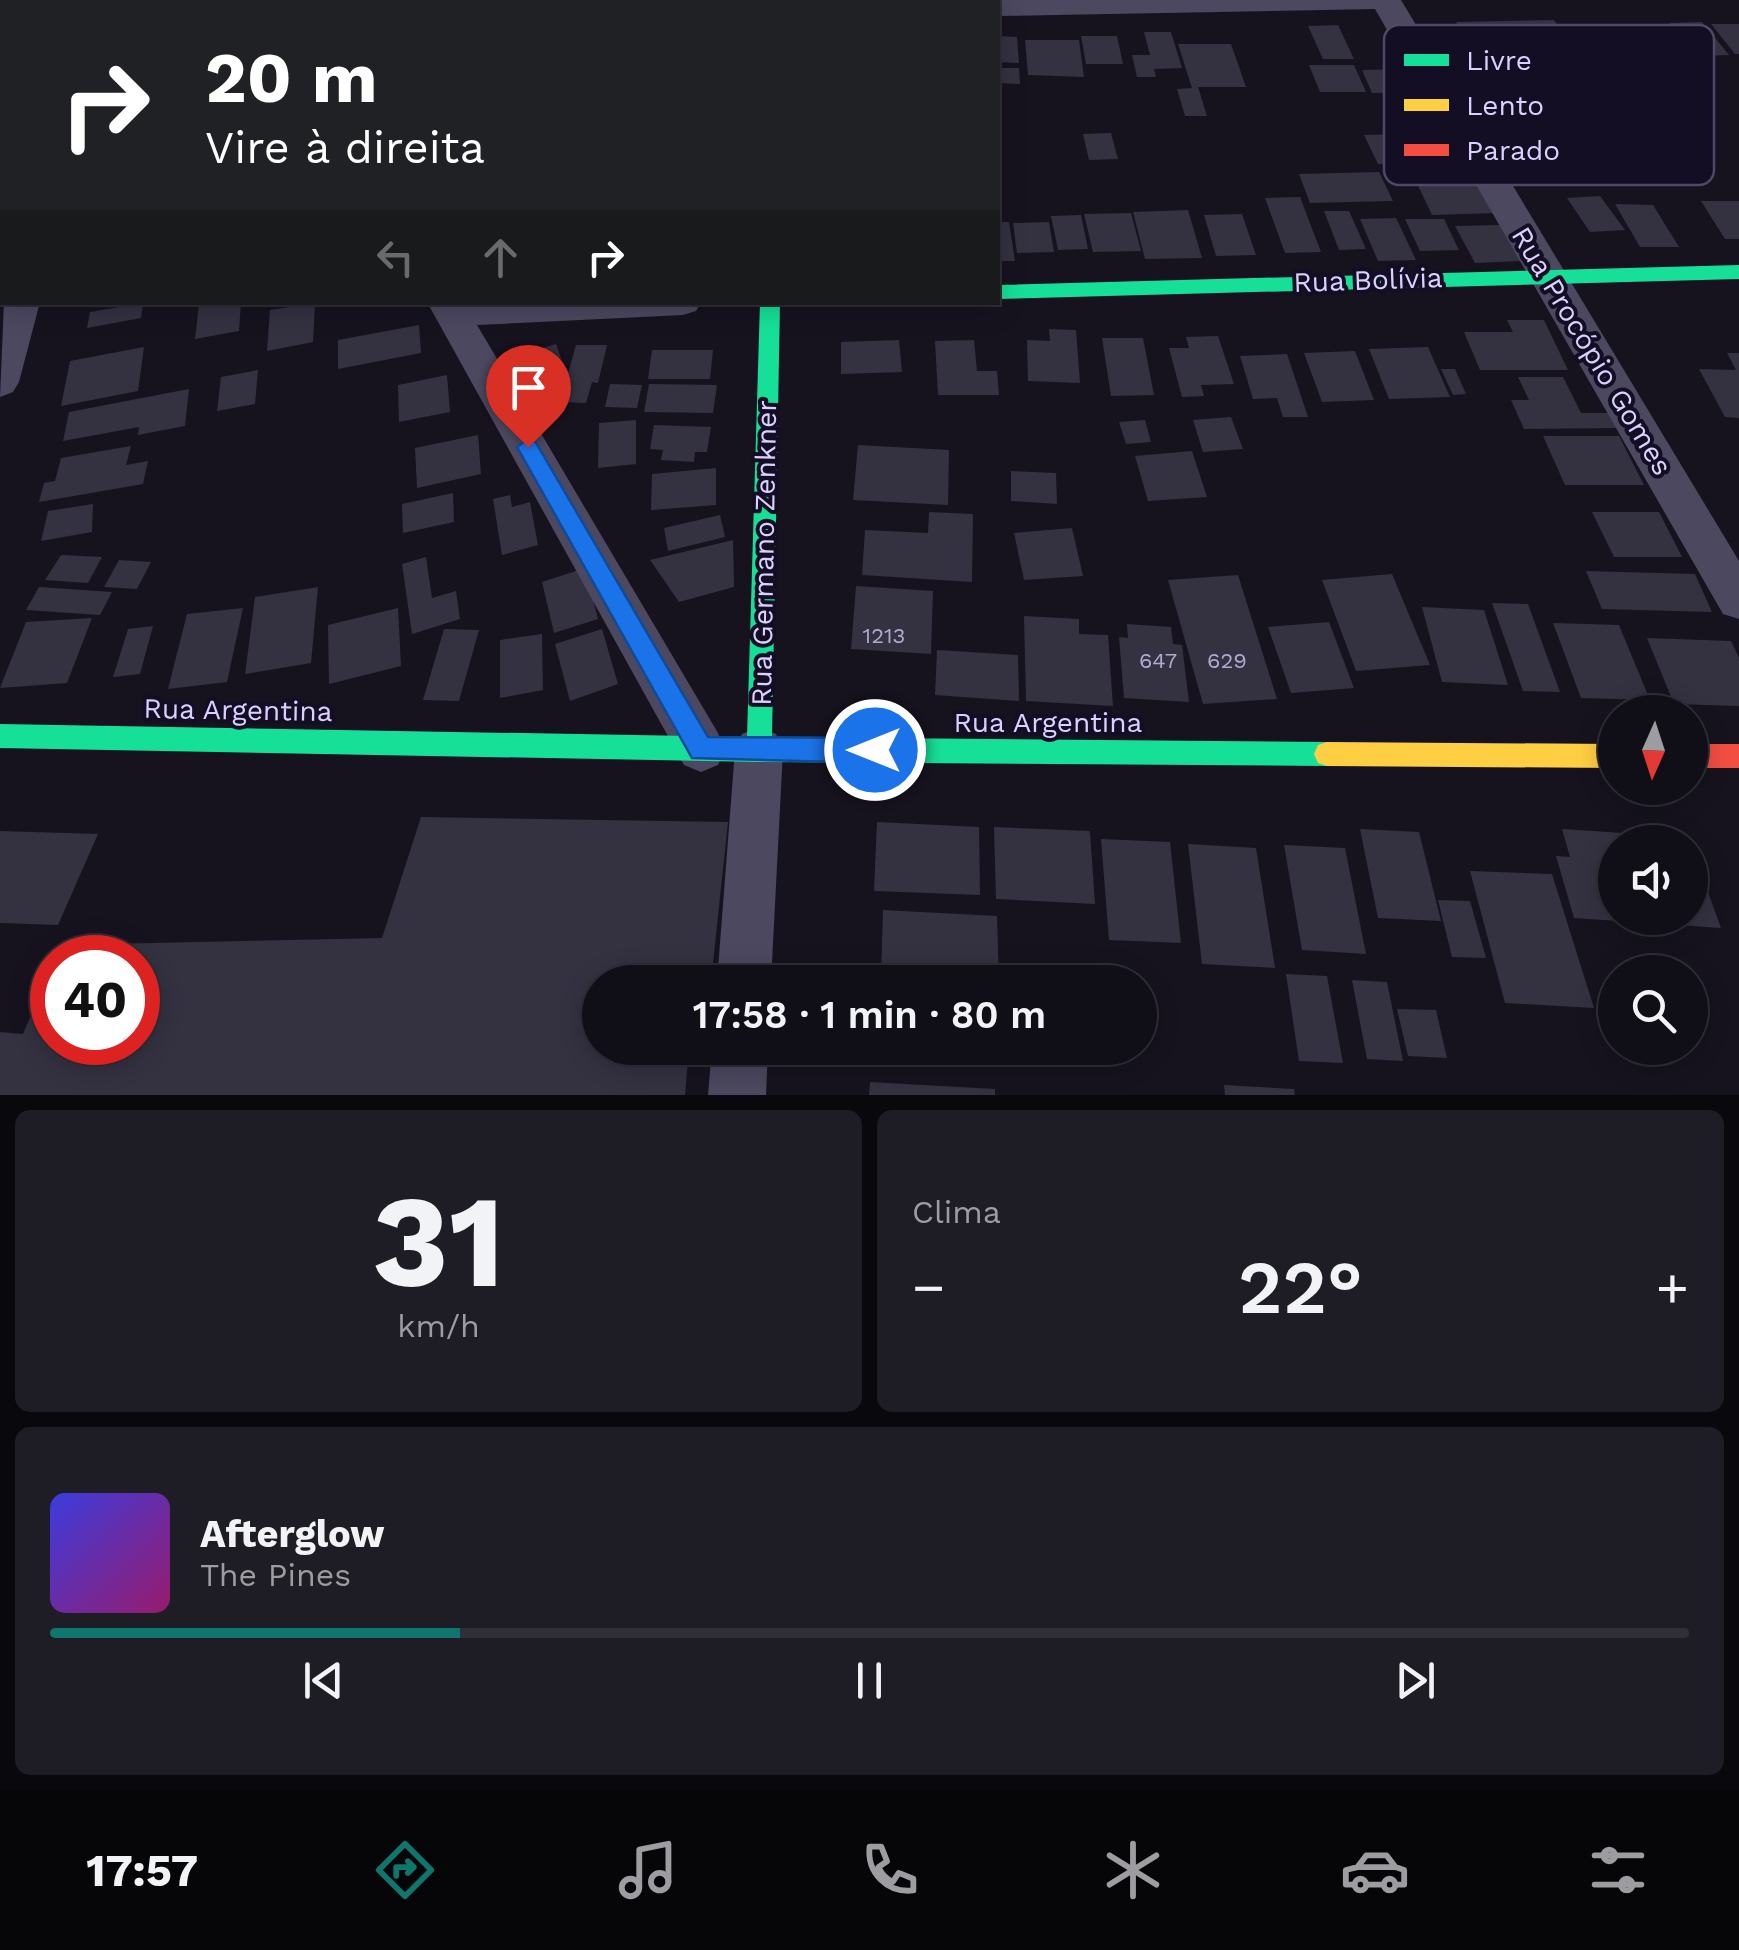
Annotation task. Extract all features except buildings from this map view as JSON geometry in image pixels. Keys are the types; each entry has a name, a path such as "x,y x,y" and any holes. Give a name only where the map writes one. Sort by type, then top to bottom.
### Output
{"street":[{"path":"1000,8 1385,0"},
{"name":"Rua Procópio Gomes","path":"1385,0 1400,25"},
{"name":"Rua Procópio Gomes","path":"1495,185 1739,600"},
{"name":"Rua Bolívia","path":"1000,292 1739,272"},
{"path":"0,382 21,305"},
{"path":"566,305 448,308 701,749"},
{"name":"Rua Germano Zenkner","path":"745,965 758,750 770,305"},
{"name":"Rua Argentina","path":"0,736 758,750 1598,756"},
{"path":"1708,756 1739,756"},
{"path":"737,1095 739,1065"}],"traffic: fast":[{"path":"1000,292 1739,272"},
{"path":"759,750 770,305"},
{"path":"0,736 701,749 1327,754"}],"traffic: slow":[{"path":"1327,754 1598,756"}],"traffic: jam":[{"path":"1708,756 1739,756"}],"route":[{"path":"528,447 701,749 875,750"}]}
